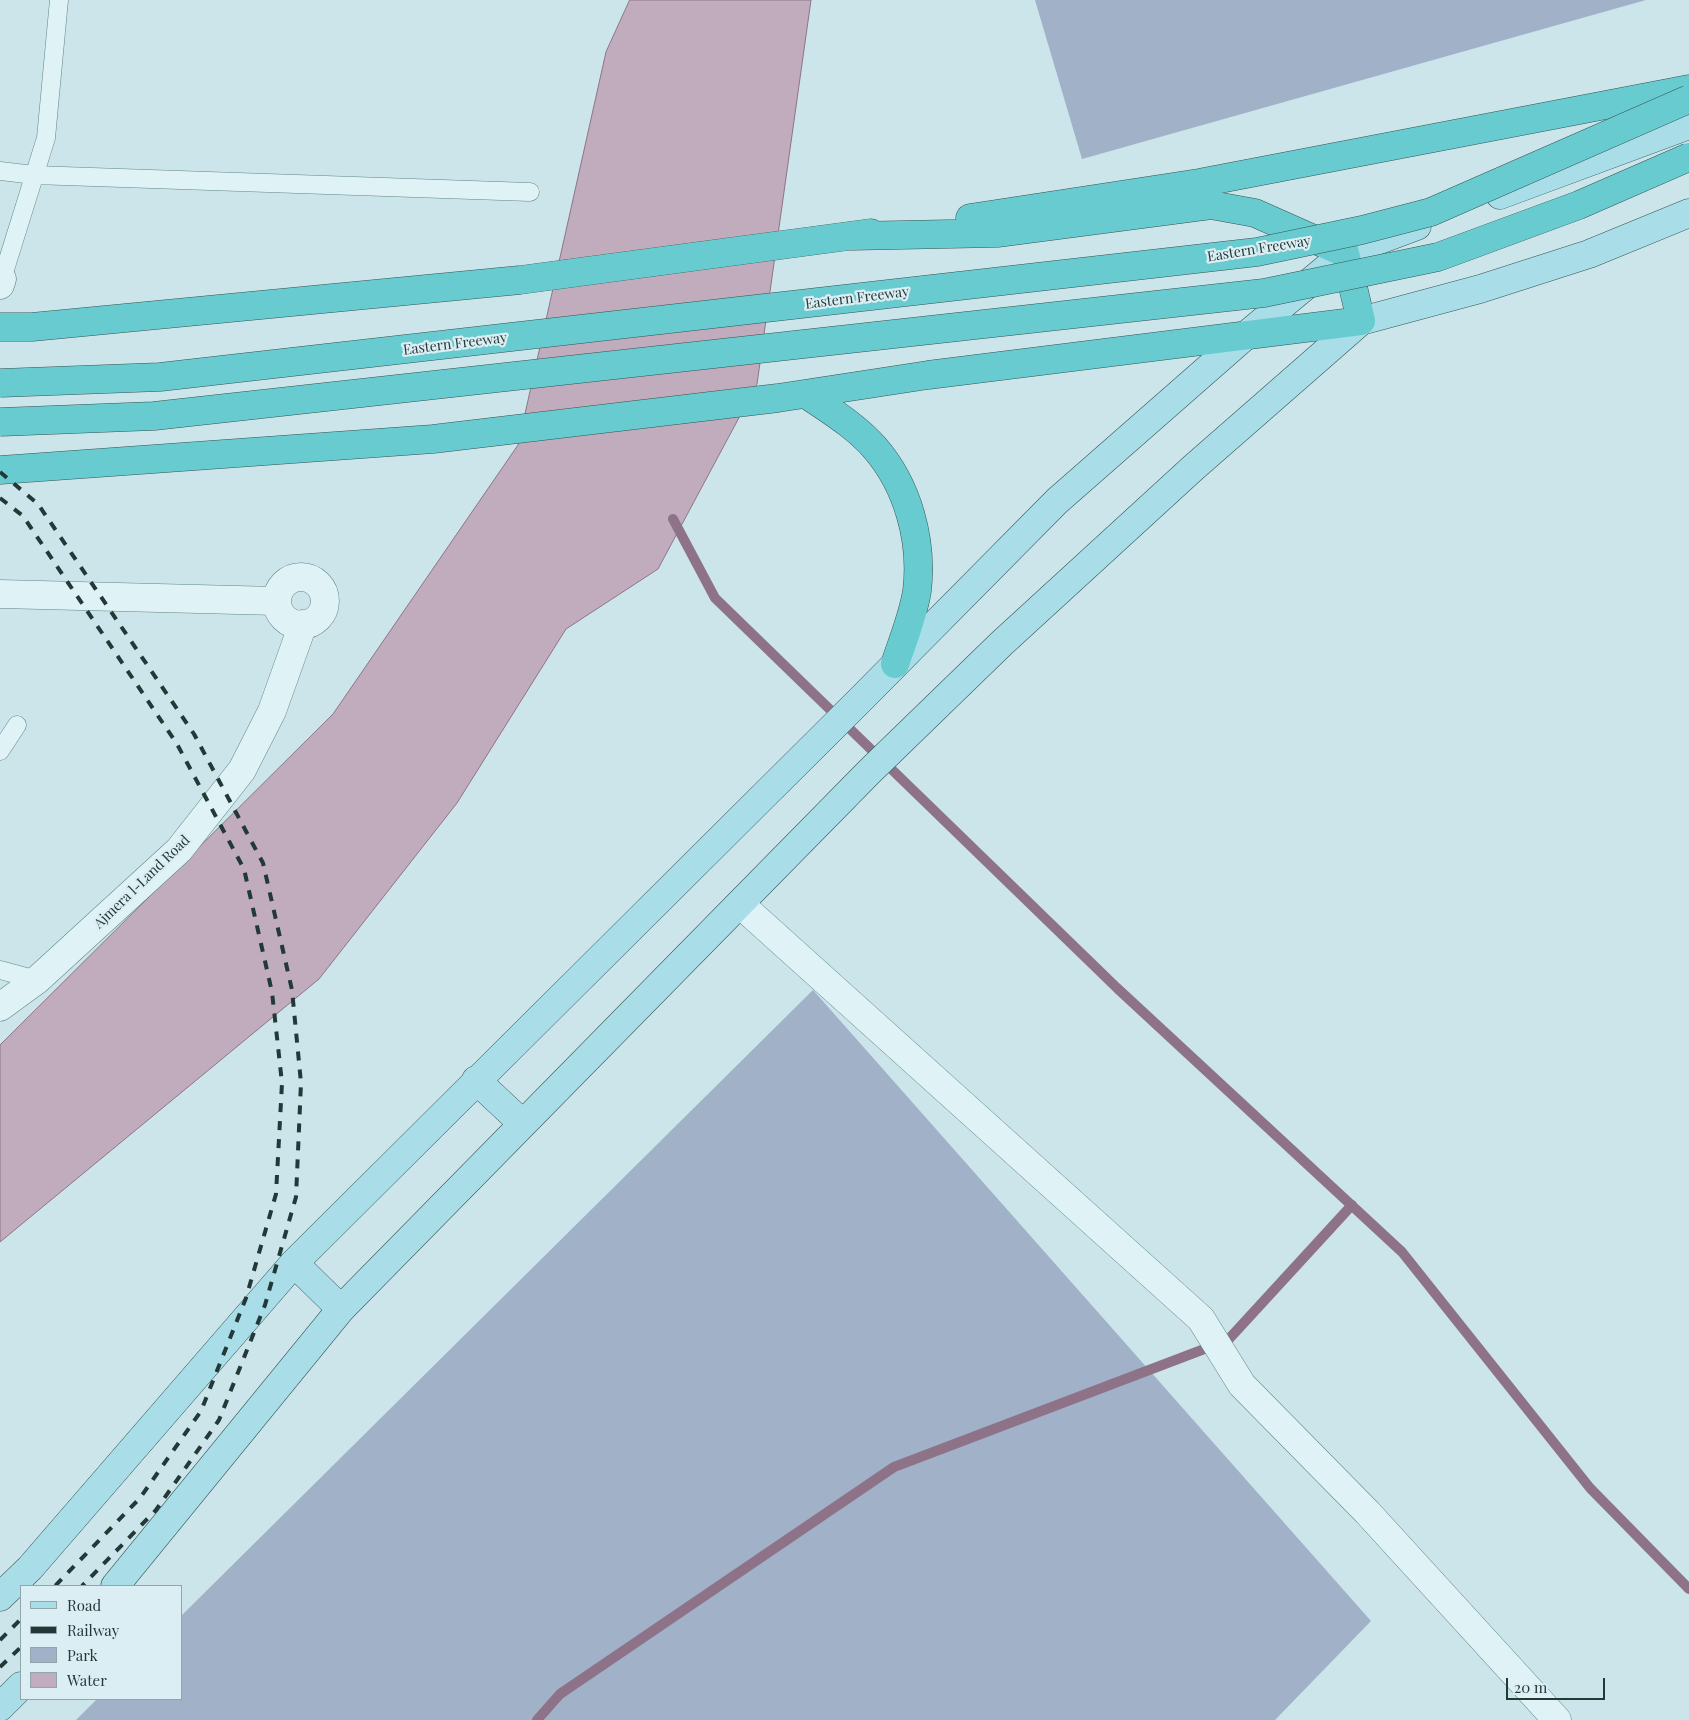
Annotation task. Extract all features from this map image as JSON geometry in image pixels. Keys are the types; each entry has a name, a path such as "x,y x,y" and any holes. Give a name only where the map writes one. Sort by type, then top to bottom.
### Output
{"highway":[{"path":"0,327 32,327 520,280 852,236 1199,183 1689,89"},
{"name":"Eastern Freeway","path":"0,383 160,377 1257,252 1362,230 1431,212 1559,154 1689,100"},
{"path":"0,422 164,415 1264,293 1438,256 1579,205 1689,157"},
{"path":"0,470 433,439 778,398 928,375 1361,321 1345,253 1255,213 1211,205 997,233 852,236"},
{"path":"806,394 855,428 874,447 890,467 909,510 916,535 918,560 916,591 895,664"}],"main road":[{"path":"0,1597 30,1568 294,1263 862,698 1057,501 1244,337 1345,253 1689,126"},
{"path":"116,1585 341,1309 522,1123 869,772 1002,643 1104,547 1361,321 1480,289 1589,254 1689,213"},
{"path":"476,1080 522,1123"},
{"path":"294,1263 341,1309"},
{"path":"0,1707 20,1687"}],"street":[{"path":"302,577 317,583 324,596 324,604 318,618 303,624 288,621 278,609 276,601 278,593 288,580 302,577"},
{"path":"0,594 276,601"},
{"name":"Ajmera l-Land Road","path":"0,1007 36,980 179,850 242,770 272,711 303,624"},
{"path":"740,904 1202,1320 1242,1385 1367,1512 1557,1720"}],"lane":[{"path":"1,281 46,138 59,0"},
{"path":"0,171 34,175 530,192"},
{"path":"0,751 17,725"},
{"path":"0,970 36,980"}],"green space":[{"path":"1035,0 1646,0 1082,159"},
{"path":"813,990 1371,1621 1275,1720 76,1720 96,1700 182,1700 182,1615"}],"water":[{"path":"630,0 811,0 757,384 658,569 566,629 457,803 319,979 0,1242 0,1045 333,714 518,445 606,52"}],"waterway":[{"path":"673,519 715,598 1117,988 1402,1252 1590,1488 1689,1589"},
{"path":"537,1720 560,1694 894,1467 1228,1340 1352,1205"}],"railway":[{"path":"0,472 38,504 194,734 263,863 292,990 301,1083 296,1197 265,1305 219,1420 156,1510 83,1585"},
{"path":"0,498 23,516 177,744 244,869 272,992 282,1083 276,1194 246,1298 201,1411 140,1498 56,1585"},
{"path":"0,1640 20,1620"},
{"path":"0,1667 20,1648"}]}
